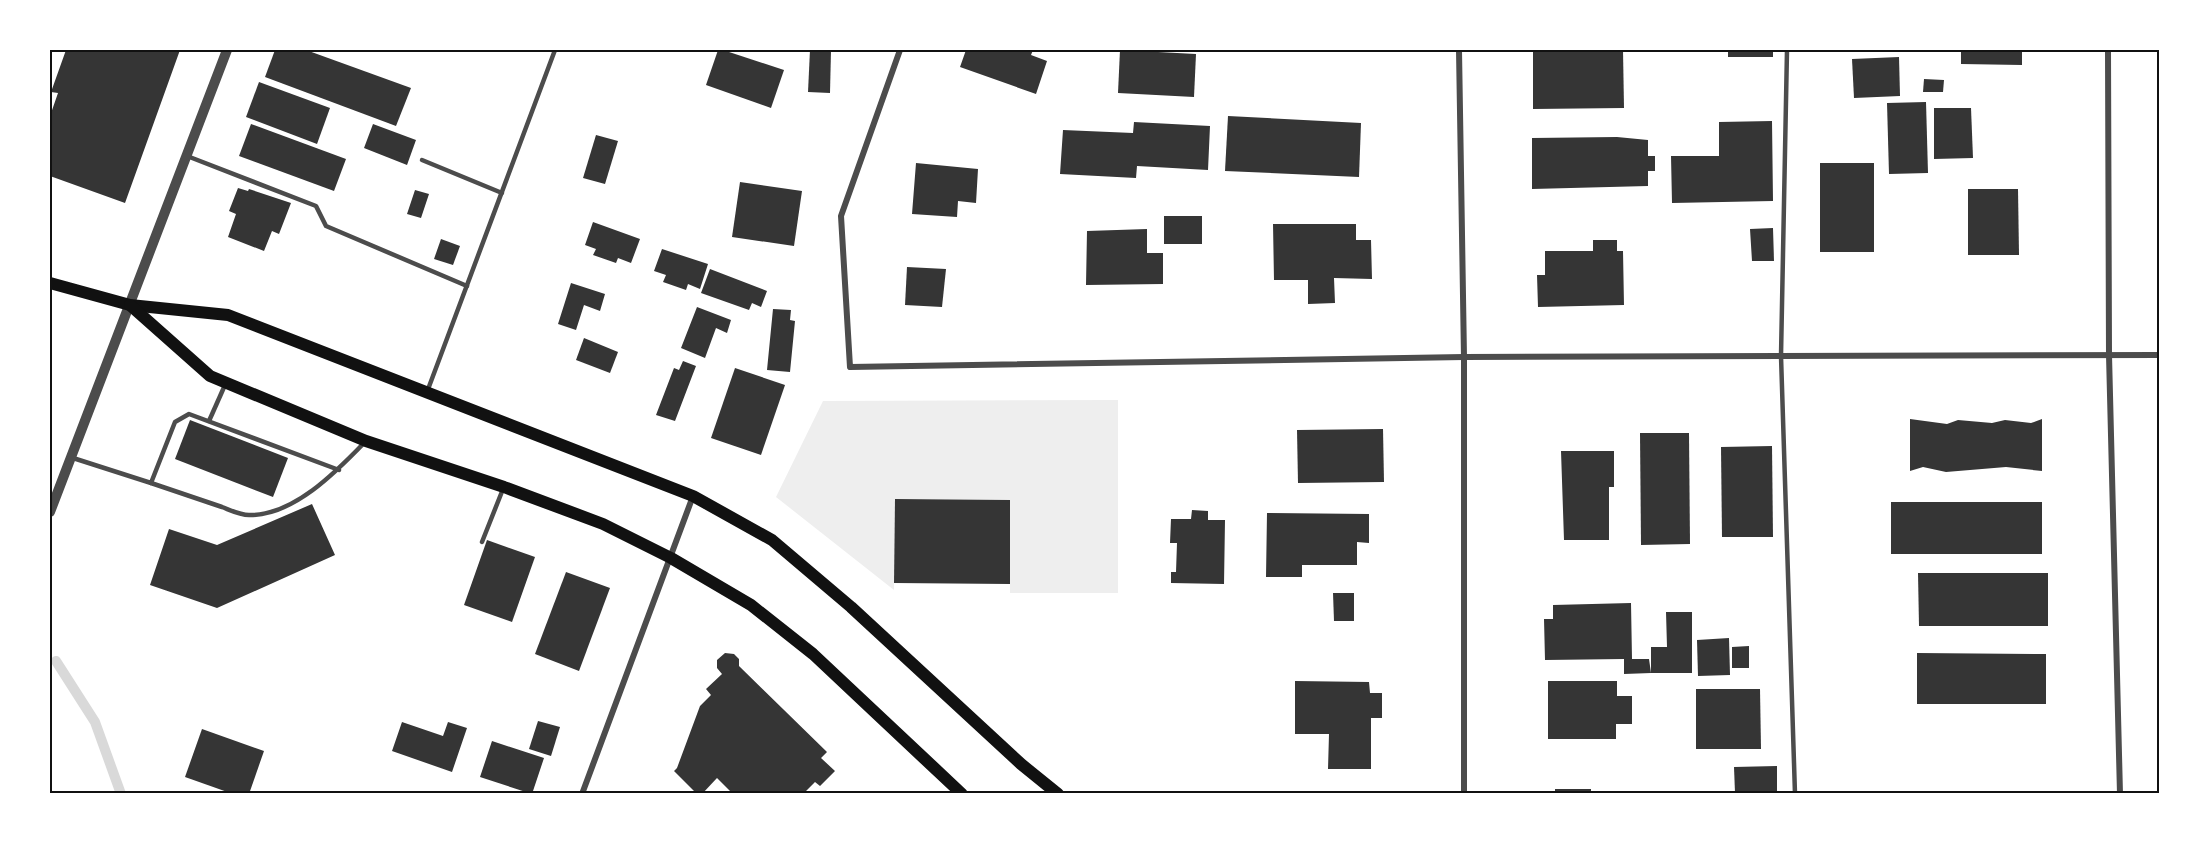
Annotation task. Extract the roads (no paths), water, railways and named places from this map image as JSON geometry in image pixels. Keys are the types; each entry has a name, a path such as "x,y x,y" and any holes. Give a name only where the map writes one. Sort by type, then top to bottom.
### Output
{"main road":[{"path":"50,283 130,305 228,315 693,496 772,540 851,606 1021,764 1058,794"},
{"path":"130,305 210,376 366,441 504,487 603,524 671,558 751,605 813,654 962,794"}],"street":[{"path":"50,512 227,50"},
{"path":"900,50 841,216 850,367 1464,357 2160,355"},
{"path":"1459,50 1464,357 1464,794"},
{"path":"2108,50 2109,355 2120,794"},
{"path":"582,794 693,496"}],"lane":[{"path":"427,392 555,50"},
{"path":"1787,50 1781,356 1795,794"},
{"path":"187,156 316,206 326,226 467,286"},
{"path":"422,160 502,193"},
{"path":"209,421 226,382"},
{"path":"151,483 175,422 189,414 339,470"},
{"path":"70,458 248,516 270,512 292,503 339,470 366,441"},
{"path":"482,542 504,487"}],"waterway":[{"path":"56,661 95,722 121,794"}]}
